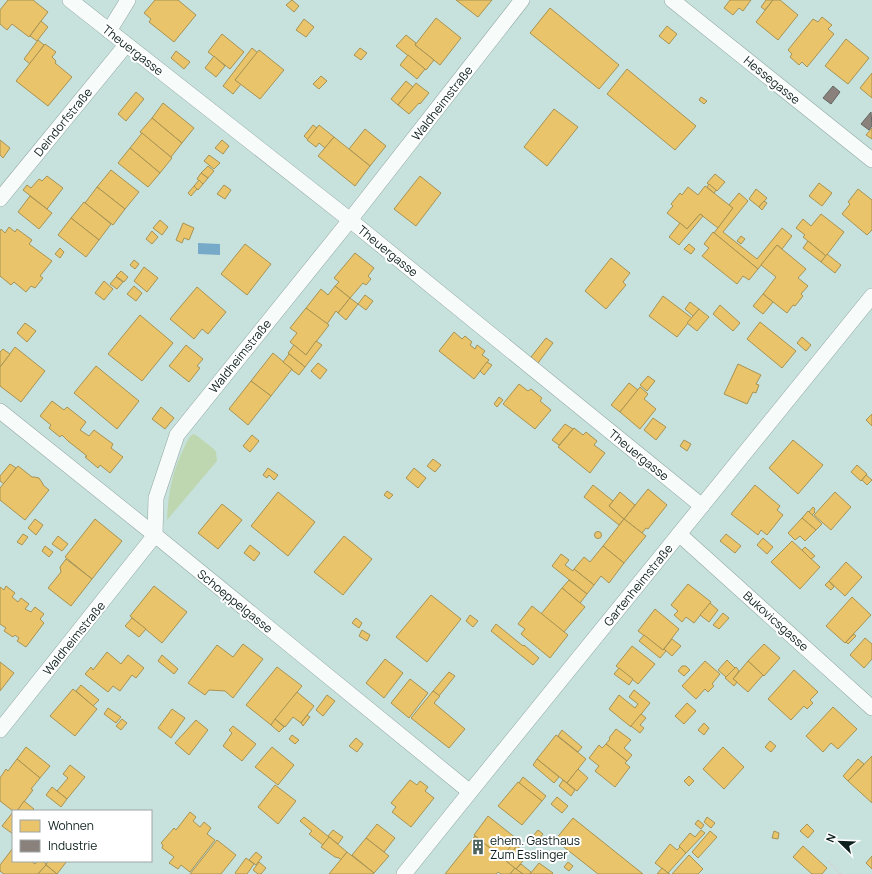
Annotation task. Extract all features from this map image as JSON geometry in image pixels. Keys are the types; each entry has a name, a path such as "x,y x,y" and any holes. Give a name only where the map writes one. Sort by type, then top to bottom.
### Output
{"street":[{"name":"Theuergasse","path":"70,0 350,220 702,506"},
{"path":"109,31 128,0"},
{"name":"Waldheimstraße","path":"0,730 155,535 156,498 177,435 350,220 522,0"},
{"name":"Hessegasse","path":"672,0 872,160"},
{"name":"Deindorfstraße","path":"0,199 126,45"},
{"name":"Gartenheimstraße","path":"404,874 872,296"},
{"name":"Schoeppelgasse","path":"0,411 155,535 470,792"},
{"name":"Bukovicsgasse","path":"680,534 872,708"}],"path":[{"path":"828,861 842,874"}],"green space":[{"path":"193,434 214,449 216,452 217,461 167,520 168,502 173,475 188,439"}],"water":[{"path":"198,243 220,244 220,255 198,254"}],"building: Wohnen":[{"path":"8,0 33,0 48,12 29,37 12,24 7,30 0,24 0,10"},
{"path":"155,0 178,0 196,15 174,42 149,22 151,19 144,13"},
{"path":"292,0 299,6 294,12 286,5"},
{"path":"456,0 492,0 478,17"},
{"path":"730,0 751,0 743,11 739,8 733,15 724,8"},
{"path":"766,0 773,0 765,10 761,7"},
{"path":"773,0 780,0 798,15 778,40 756,22"},
{"path":"550,8 619,65 599,89 530,33"},
{"path":"822,17 832,25 828,29 834,34 807,67 802,62 799,65 790,57 792,54 788,50 813,19 818,22"},
{"path":"436,18 461,38 440,65 415,45"},
{"path":"304,19 314,27 306,37 296,30"},
{"path":"41,21 48,27 37,41 30,36"},
{"path":"667,26 677,34 669,44 659,36"},
{"path":"222,34 244,52 230,69 208,52"},
{"path":"406,35 416,43 415,45 434,60 426,70 396,46"},
{"path":"846,39 869,58 848,84 825,66"},
{"path":"38,40 44,45 30,64 24,59"},
{"path":"45,44 56,52 52,57 56,61 55,63 72,77 48,106 16,81"},
{"path":"252,48 258,53 235,80 241,84 233,94 223,86"},
{"path":"360,48 367,53 361,60 354,55"},
{"path":"259,50 284,70 260,99 235,80"},
{"path":"176,51 190,62 184,69 171,58"},
{"path":"408,55 425,69 417,79 400,65"},
{"path":"214,56 225,66 216,77 205,68"},
{"path":"627,69 696,126 675,150 607,94"},
{"path":"872,73 872,98 860,88"},
{"path":"321,76 327,81 319,89 313,84"},
{"path":"406,81 413,87 398,105 391,99"},
{"path":"416,83 429,93 409,114 398,105"},
{"path":"136,92 144,99 126,121 118,114"},
{"path":"701,97 707,101 704,104 699,100"},
{"path":"163,103 194,128 182,143 152,118"},
{"path":"554,109 578,127 547,166 524,147"},
{"path":"152,118 182,143 171,157 140,132"},
{"path":"313,125 317,128 308,140 304,136"},
{"path":"319,125 334,137 325,148 319,143 316,147 307,140"},
{"path":"872,128 872,139 866,135"},
{"path":"365,129 386,146 370,166 349,149"},
{"path":"142,133 172,158 160,173 130,148"},
{"path":"334,137 370,166 355,186 318,156"},
{"path":"0,140 10,148 3,158 0,155"},
{"path":"222,140 229,146 223,154 215,148"},
{"path":"130,148 160,173 148,187 118,163"},
{"path":"209,155 220,163 214,169 204,161"},
{"path":"208,166 214,171 208,178 201,173"},
{"path":"111,170 139,192 125,209 97,187"},
{"path":"201,173 208,178 203,184 197,179"},
{"path":"715,174 725,182 717,191 707,183"},
{"path":"47,176 63,188 47,209 23,190 27,185 31,188 39,179 42,181"},
{"path":"420,176 441,193 416,226 394,209"},
{"path":"199,180 203,184 198,190 194,186"},
{"path":"819,183 832,193 822,206 809,196"},
{"path":"709,184 716,190 714,193 707,187"},
{"path":"224,185 231,190 225,199 217,194"},
{"path":"194,186 197,189 191,196 188,193"},
{"path":"705,186 733,208 718,228 700,214 687,229 667,213 673,206 671,204 680,193 682,195 688,187 698,195"},
{"path":"97,187 125,209 113,225 85,203"},
{"path":"756,189 767,198 759,207 749,199"},
{"path":"858,189 872,200 872,230 867,235 842,214 850,204 848,202"},
{"path":"739,193 748,201 723,232 757,259 782,228 792,236 782,249 777,245 758,269 714,233 733,208 729,205"},
{"path":"30,196 52,213 39,229 18,212"},
{"path":"764,201 767,203 762,210 759,207"},
{"path":"84,202 111,224 99,240 71,218"},
{"path":"700,214 703,216 679,245 669,237 680,223 687,229"},
{"path":"821,214 844,232 826,256 803,237 805,235 796,228 803,219 811,226"},
{"path":"71,218 99,240 86,257 58,235"},
{"path":"160,220 168,227 162,235 153,228"},
{"path":"183,223 194,228 189,240 184,238 182,243 176,240"},
{"path":"9,227 15,232 17,229 32,240 29,244 52,261 40,276 43,278 35,288 31,286 26,292 14,282 11,285 0,276 0,231 1,229 5,233"},
{"path":"152,231 158,237 152,244 146,239"},
{"path":"713,232 758,269 749,280 743,276 737,284 702,256 709,248 704,244"},
{"path":"741,236 745,239 741,244 737,241"},
{"path":"808,241 826,256 821,262 803,248"},
{"path":"245,244 271,264 247,295 221,274"},
{"path":"689,244 695,249 691,254 684,249"},
{"path":"777,245 806,269 798,278 808,286 801,294 803,296 787,313 763,294 776,277 761,265"},
{"path":"60,248 64,252 60,258 55,254"},
{"path":"355,253 374,268 368,276 371,279 366,285 363,283 350,298 335,286 339,282 334,278"},
{"path":"827,254 841,265 835,273 821,262"},
{"path":"611,258 630,273 623,282 626,285 606,309 585,291"},
{"path":"134,260 139,264 135,269 130,265"},
{"path":"144,267 158,278 147,292 134,281"},
{"path":"121,271 128,277 124,282 116,276"},
{"path":"116,277 123,282 117,289 110,284"},
{"path":"104,281 113,289 104,300 95,293"},
{"path":"134,286 142,293 136,301 127,294"},
{"path":"335,286 350,298 338,313 336,311 327,324 306,308 321,289 328,295"},
{"path":"197,287 226,312 208,334 202,329 194,339 170,319"},
{"path":"763,294 773,302 763,314 753,306"},
{"path":"365,295 373,301 366,310 358,304"},
{"path":"663,296 692,318 677,337 649,316"},
{"path":"350,298 358,304 346,320 338,313"},
{"path":"690,302 699,309 693,316 685,309"},
{"path":"720,305 740,323 733,331 713,314"},
{"path":"306,308 329,325 306,355 290,342 297,333 290,328"},
{"path":"699,309 709,317 697,331 687,323"},
{"path":"140,315 173,343 142,381 108,354"},
{"path":"760,322 796,351 782,368 747,339"},
{"path":"25,323 36,331 27,342 17,333"},
{"path":"454,332 462,339 465,336 472,342 470,345 475,349 477,345 485,351 482,355 489,360 474,379 439,351"},
{"path":"802,337 811,345 806,351 797,343"},
{"path":"546,338 553,343 538,363 531,357"},
{"path":"316,341 322,345 305,367 288,353 294,345 306,355"},
{"path":"186,345 203,359 197,366 200,368 189,382 169,366"},
{"path":"15,347 45,371 21,402 0,386 0,367"},
{"path":"3,349 10,354 0,367 0,352"},
{"path":"273,353 292,369 271,396 251,381"},
{"path":"289,354 305,367 299,375 283,362"},
{"path":"487,362 492,365 484,375 480,371"},
{"path":"318,363 327,370 320,379 311,371"},
{"path":"738,364 761,375 756,384 759,385 756,393 753,392 747,404 724,394"},
{"path":"96,366 139,401 117,429 74,393"},
{"path":"648,376 655,381 647,391 640,385"},
{"path":"251,381 271,396 248,425 229,409"},
{"path":"629,383 638,390 620,412 611,405"},
{"path":"519,384 528,391 531,389 542,398 540,401 551,410 535,429 503,404"},
{"path":"640,387 648,394 644,399 656,409 640,429 620,412"},
{"path":"499,397 503,400 497,407 494,404"},
{"path":"52,401 64,410 67,407 86,422 80,430 89,436 94,430 113,444 111,448 123,457 110,473 100,465 98,468 85,457 87,456 62,435 60,437 49,428 51,425 40,416"},
{"path":"161,407 174,418 165,429 152,419"},
{"path":"872,414 872,426 866,420"},
{"path":"653,418 666,427 656,440 644,430"},
{"path":"565,424 573,429 559,445 552,440"},
{"path":"574,428 583,435 586,432 597,441 594,445 605,453 590,473 558,447"},
{"path":"252,435 259,441 250,452 243,446"},
{"path":"684,440 691,444 687,451 680,446"},
{"path":"793,440 823,465 798,494 769,468"},
{"path":"433,459 441,465 435,472 427,466"},
{"path":"10,464 16,468 4,484 0,481 0,476"},
{"path":"857,465 867,474 861,481 851,472"},
{"path":"18,466 32,477 39,478 43,485 49,490 25,520 0,500 0,488"},
{"path":"268,468 278,475 274,480 269,475 267,478 263,475"},
{"path":"414,468 426,478 418,488 406,478"},
{"path":"866,475 872,480 867,485 862,480"},
{"path":"593,485 613,501 609,506 624,519 619,525 584,497"},
{"path":"755,485 780,506 777,510 783,515 767,535 761,530 758,535 731,514"},
{"path":"648,489 667,505 648,529 646,528 642,533 624,519"},
{"path":"387,491 393,495 389,499 384,495"},
{"path":"278,492 315,522 288,556 251,526"},
{"path":"620,492 635,505 624,519 609,506"},
{"path":"835,492 851,507 831,530 814,515"},
{"path":"222,504 242,520 218,549 198,533"},
{"path":"813,507 815,512 812,515 809,512"},
{"path":"808,511 822,524 816,530 802,518"},
{"path":"802,518 816,530 805,541 800,536 795,540 788,533"},
{"path":"35,519 43,525 36,535 28,528"},
{"path":"95,519 122,541 92,579 65,557"},
{"path":"624,519 646,536 624,563 603,546"},
{"path":"598,532 601,535 598,538 595,535"},
{"path":"23,534 28,537 22,545 17,542"},
{"path":"726,534 741,546 735,553 720,541"},
{"path":"58,536 68,544 62,551 52,544"},
{"path":"344,536 372,559 343,595 314,572"},
{"path":"763,538 773,547 767,554 757,545"},
{"path":"792,541 820,567 800,589 771,562"},
{"path":"250,545 260,553 254,561 244,553"},
{"path":"45,546 53,552 49,557 42,551"},
{"path":"603,546 624,563 609,583 601,576 594,585 574,569 584,557 590,562"},
{"path":"805,547 815,556 811,559 802,550"},
{"path":"561,554 569,560 565,565 573,571 574,569 594,585 587,594 552,566"},
{"path":"66,559 92,579 71,606 48,588 61,572 60,567"},
{"path":"846,562 862,577 845,596 829,581"},
{"path":"569,580 587,594 580,603 562,588"},
{"path":"829,581 834,587 831,590 825,585"},
{"path":"688,584 711,602 694,623 686,617 682,622 674,615 678,611 671,605"},
{"path":"6,586 15,593 12,597 18,602 21,598 29,604 25,609 31,612 35,607 44,614 40,619 44,623 26,647 17,641 19,638 15,635 13,637 4,631 6,628 0,624 0,587 4,590"},
{"path":"154,586 187,612 162,643 130,616"},
{"path":"562,588 585,607 564,632 541,614"},
{"path":"431,595 461,619 427,662 396,637"},
{"path":"852,597 871,615 845,643 826,626"},
{"path":"710,603 718,610 709,622 700,615"},
{"path":"532,606 568,635 550,658 521,634 525,629 518,624"},
{"path":"655,609 679,629 663,650 638,631"},
{"path":"723,613 729,618 719,629 713,625"},
{"path":"470,615 478,621 473,627 466,621"},
{"path":"132,618 146,629 139,637 125,626"},
{"path":"356,618 362,623 359,628 352,623"},
{"path":"496,624 539,658 533,665 491,631"},
{"path":"362,630 370,635 367,641 359,636"},
{"path":"854,634 856,636 848,644 846,642"},
{"path":"644,635 666,651 660,658 639,641"},
{"path":"865,638 872,644 872,659 864,668 850,655"},
{"path":"672,639 681,646 672,656 664,649"},
{"path":"243,644 263,659 233,698 225,691 209,690 205,695 188,683 217,645 233,657"},
{"path":"764,644 780,658 764,676 748,661"},
{"path":"632,646 655,664 638,684 616,666"},
{"path":"107,652 121,664 128,655 144,668 136,678 132,675 120,691 113,686 108,692 85,674 91,667 93,670"},
{"path":"162,655 178,669 174,674 158,661"},
{"path":"385,659 403,673 384,698 366,683"},
{"path":"727,660 735,668 726,677 718,670"},
{"path":"705,661 720,674 712,684 714,686 708,692 705,689 696,699 682,686"},
{"path":"748,661 763,675 748,692 733,679"},
{"path":"0,662 14,673 0,691"},
{"path":"682,666 686,666 690,670 684,676 678,671"},
{"path":"277,667 302,686 271,725 246,705"},
{"path":"736,667 739,671 733,679 737,682 734,686 725,678"},
{"path":"619,668 633,679 629,685 614,674"},
{"path":"794,670 818,692 810,700 813,703 807,709 804,706 791,720 768,699"},
{"path":"449,672 455,676 439,696 433,691"},
{"path":"410,679 428,693 409,718 391,703"},
{"path":"81,685 99,700 93,706 76,691"},
{"path":"73,689 97,709 75,736 50,716"},
{"path":"634,690 650,703 631,727 609,709 619,695 635,708 638,704 629,697"},
{"path":"433,691 440,696 434,703 465,729 449,748 411,718"},
{"path":"297,692 314,706 301,723 293,717 285,727 275,719"},
{"path":"327,695 335,701 323,716 316,710"},
{"path":"687,703 696,711 684,724 675,716"},
{"path":"833,707 857,729 838,749 831,743 823,752 806,736"},
{"path":"108,708 121,717 116,723 104,714"},
{"path":"172,709 185,718 171,738 158,728"},
{"path":"641,714 646,718 640,725 644,728 640,733 631,726"},
{"path":"307,715 310,717 303,726 301,723"},
{"path":"122,719 127,723 121,730 116,726"},
{"path":"275,719 284,727 279,732 271,725"},
{"path":"196,720 208,730 189,755 175,743"},
{"path":"704,723 709,728 704,735 698,730"},
{"path":"233,726 256,744 242,761 223,746 232,733 229,730"},
{"path":"616,729 631,740 624,748 632,755 627,761 606,744"},
{"path":"562,730 582,747 578,752 558,736"},
{"path":"292,735 299,740 295,744 289,739"},
{"path":"556,735 586,759 567,783 537,759"},
{"path":"356,738 363,744 357,752 349,746"},
{"path":"770,741 776,746 771,752 765,747"},
{"path":"606,744 627,761 625,763 630,767 615,787 595,771 599,766 589,758 599,745 602,748"},
{"path":"26,747 50,766 40,778 17,759"},
{"path":"272,747 294,765 278,785 255,767"},
{"path":"723,747 744,767 724,789 703,769"},
{"path":"872,756 872,803 848,781"},
{"path":"17,759 40,778 18,810 12,810 0,801 0,778 6,769 8,771"},
{"path":"537,759 559,777 554,783 533,765"},
{"path":"858,759 864,764 848,781 843,776"},
{"path":"70,765 85,777 67,799 57,791 68,778 63,774"},
{"path":"578,769 588,778 577,791 567,783"},
{"path":"689,776 694,781 689,786 684,781"},
{"path":"523,777 546,796 542,801 519,783"},
{"path":"410,780 417,785 420,781 428,787 425,791 434,798 411,827 392,812 396,807 391,803"},
{"path":"563,780 575,790 571,796 559,786"},
{"path":"518,782 542,801 522,825 498,806"},
{"path":"275,785 296,801 278,824 258,807"},
{"path":"52,787 67,799 61,807 46,795"},
{"path":"557,797 568,806 562,813 551,804"},
{"path":"24,801 34,809 33,810 18,810"},
{"path":"190,812 196,817 193,821 200,827 204,822 211,828 207,834 215,840 190,872 181,865 178,869 169,863 174,857 162,848 163,845 161,843 174,828 176,830"},
{"path":"12,813 12,833 2,826"},
{"path":"488,816 517,839 502,858 474,835"},
{"path":"304,817 329,837 323,845 309,834 312,831 300,821"},
{"path":"707,817 715,823 711,828 704,822"},
{"path":"573,818 643,874 598,874 555,840"},
{"path":"698,820 704,825 701,829 695,824"},
{"path":"377,824 395,838 384,852 366,838"},
{"path":"807,824 814,831 808,838 800,831"},
{"path":"333,830 343,837 338,844 328,836"},
{"path":"538,830 543,834 538,840 533,836"},
{"path":"701,830 705,833 686,853 679,846 690,833 695,837"},
{"path":"710,831 717,837 698,858 692,852"},
{"path":"774,831 779,833 778,839 772,838"},
{"name":"ehem. Gasthaus Zum Esslinger","path":"475,836 515,868 510,874 501,874 498,872 496,874 445,874"},
{"path":"329,837 347,852 341,860 321,847"},
{"path":"366,838 389,856 374,873 352,855"},
{"path":"217,840 236,855 221,874 190,874"},
{"path":"513,843 517,846 505,860 502,858"},
{"path":"670,844 677,850 680,847 686,853 668,873 655,863"},
{"path":"517,846 528,855 516,869 505,860"},
{"path":"803,846 827,868 822,874 812,874 793,857"},
{"path":"12,849 12,862 32,862 35,864 36,862 44,862 46,864 38,874 4,874 0,871 0,865"},
{"path":"256,852 262,857 256,865 249,860"},
{"path":"347,852 374,873 329,874"},
{"path":"689,855 703,869 698,874 672,874"},
{"path":"872,856 872,869 866,863"},
{"path":"246,858 254,864 247,874 235,873"},
{"path":"48,862 66,862 57,874 46,865"},
{"path":"259,862 266,868 261,874 258,874 253,870"},
{"path":"568,862 573,866 569,871 564,867"},
{"path":"539,863 553,873 530,874"},
{"path":"521,864 531,872 530,874 523,874 516,869"},
{"path":"46,865 57,874 38,874"},
{"path":"515,868 516,869 523,874 510,874"},
{"path":"662,868 668,873 670,874 657,874"}],"building: Industrie":[{"path":"833,86 840,92 831,104 823,98"},
{"path":"871,112 872,126 869,130 861,124"}],"place":[{"name":"ehem. Gasthaus Zum Esslinger","path":"478,847"}]}
